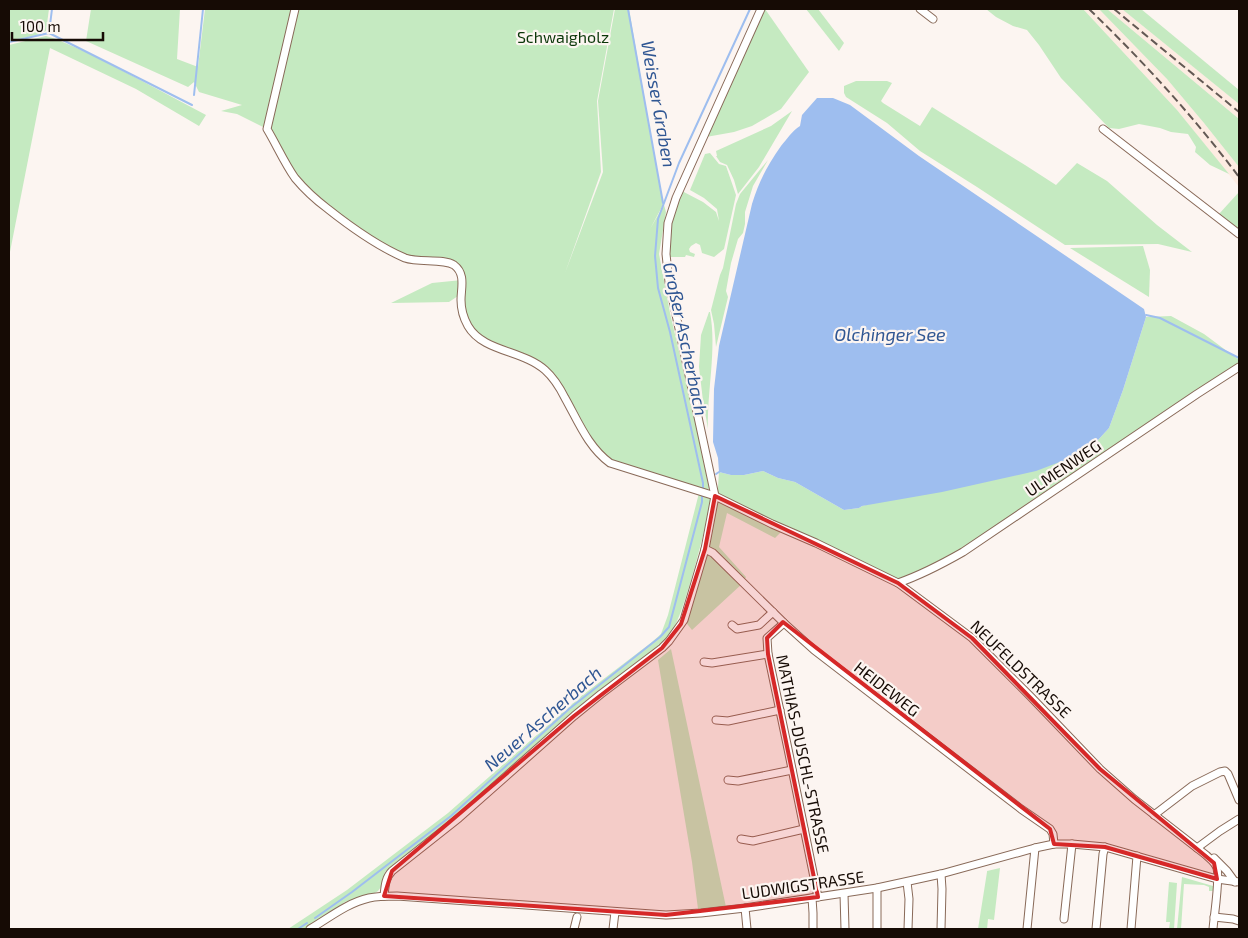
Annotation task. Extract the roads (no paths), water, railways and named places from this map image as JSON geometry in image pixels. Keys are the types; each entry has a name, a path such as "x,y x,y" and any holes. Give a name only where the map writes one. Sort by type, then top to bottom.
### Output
{"street":[{"name":"NEUFELDSTRASSE","path":"296,9 267,129 295,177 309,194 352,228 392,252 408,259 453,264 462,276 461,301 468,327 478,339 492,346 525,357 538,364 550,374 592,446 610,463 715,496 816,543 898,583 972,638 1100,769 1154,815 1206,855 1217,869 1217,879"},
{"path":"384,896 388,874 459,818 574,716 669,641 684,620 705,549 715,496 669,282 666,254 668,224 676,198 761,9"},
{"path":"920,9 933,19"},
{"path":"1103,129 1239,234"},
{"name":"ULMENWEG","path":"898,583 916,577 963,552 1239,367"},
{"name":"HEIDEWEG","path":"705,549 713,553 814,650 1021,809 1050,829 1054,834 1054,844"},
{"path":"732,625 737,628 759,625 773,612"},
{"name":"MATHIAS-DUSCHL-STRASSE","path":"784,623 767,638 768,654 804,829 815,898 813,929"},
{"path":"704,662 712,663 768,654"},
{"path":"716,720 728,722 780,710"},
{"path":"728,780 738,781 792,770"},
{"path":"1154,815 1192,786 1220,772 1228,774 1239,800"},
{"path":"1197,848 1220,830 1239,819"},
{"path":"741,839 752,841 804,829"},
{"name":"LUDWIGSTRASSE","path":"310,929 353,904 369,898 384,896 666,915 745,908 844,894 907,882 1054,844 1105,847 1217,879 1237,882"},
{"path":"1064,919 1072,844"},
{"path":"1096,929 1105,847"},
{"path":"1026,928 1035,848"},
{"path":"1206,855 1219,862 1237,882"},
{"path":"1131,929 1137,856"},
{"path":"941,874 941,929"},
{"path":"1213,929 1217,879"},
{"path":"907,882 909,899 908,929"},
{"path":"877,888 877,929"},
{"path":"844,894 845,929"},
{"path":"745,908 747,929"},
{"path":"613,929 615,912"},
{"path":"574,929 577,917"},
{"path":"1214,917 1239,921"}],"water":[{"name":"Olchinger See","path":"817,98 833,98 850,105 919,156 1144,309 1146,317 1123,390 1109,428 1098,440 1065,460 1036,471 942,492 844,510 795,482 778,478 763,471 744,475 731,475 719,472 718,458 713,442 714,389 719,346 752,204 772,160 794,130 800,126 802,115"}],"waterway":[{"path":"9,42 49,33 52,9"},
{"path":"194,95 203,9"},
{"name":"Weisser Graben","path":"628,9 663,203"},
{"name":"Großer Ascherbach","path":"703,490 670,332 658,288 655,256 658,219 679,163 750,9"},
{"path":"49,33 192,105"},
{"path":"1146,315 1160,318 1239,358"},
{"name":"Neuer Ascherbach","path":"315,918 451,816 569,709 660,637 669,627 702,502 702,495"},
{"name":"Neuer Ascherbach","path":"298,929 307,923"}],"railway":[{"path":"1089,9 1167,90 1239,177"},
{"path":"1114,9 1239,112"}],"park label":[{"name":"Schwaigholz","path":"563,37"}]}
